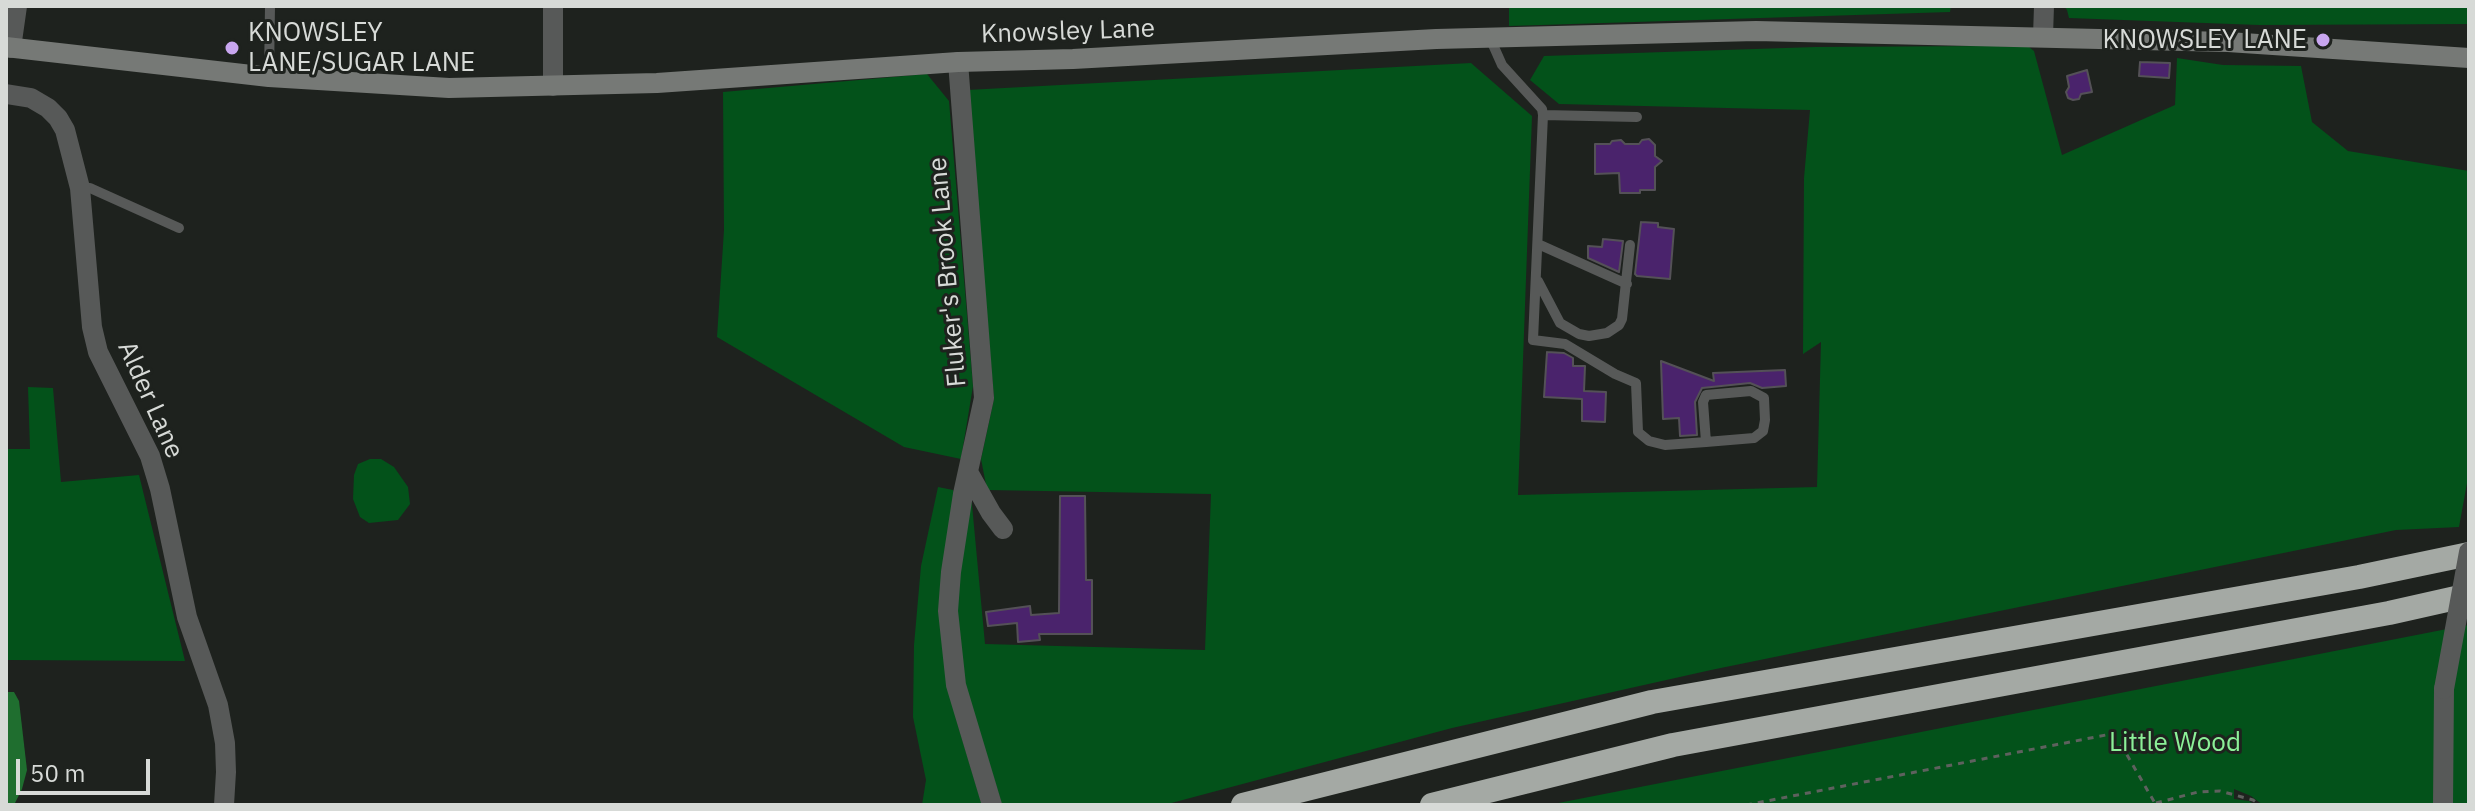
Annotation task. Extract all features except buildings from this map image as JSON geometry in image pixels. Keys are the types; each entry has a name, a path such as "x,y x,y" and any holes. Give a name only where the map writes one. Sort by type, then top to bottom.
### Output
{"highway":[{"path":"1243,805 1652,702 2359,577 2469,553"},
{"path":"1432,805 1673,745 2389,613 2469,595"}],"main road":[{"name":"Knowsley Lane","path":"9,47 269,77 449,88 657,83 958,62 1490,38 1756,31 2228,42 2469,58"}],"street":[{"path":"9,47 17,6"},
{"path":"553,6 553,86"},
{"path":"2043,36 2044,6"},
{"name":"Fluker's Brook Lane","path":"958,62 984,398 951,572 948,611 956,685 992,805"},
{"name":"Alder Lane","path":"6,94 31,98 58,118 65,130 80,188 92,327 98,352 150,456 160,489 187,617 218,705 225,743 224,805"},
{"path":"968,472 1003,529"},
{"path":"2443,805 2444,689 2469,553"}],"lane":[{"path":"269,77 270,6"},
{"path":"1490,38 1502,65 1542,109 1543,115 1533,340 1565,344 1636,383 1638,432 1649,441 1665,445 1706,442 1754,438 1763,431 1764,398 1751,391 1706,395 1703,402 1706,442"},
{"path":"1543,115 1637,117"},
{"path":"80,188 90,188 179,228"},
{"path":"1538,244 1627,284"},
{"path":"1536,277 1560,323 1579,334 1607,333 1622,319 1630,245"}],"path":[{"path":"1746,805 2106,735 2123,748 2156,804 2198,792 2220,791 2253,800 2260,805"}],"green space":[{"path":"1509,6 1951,6 1950,12 1509,26"},
{"path":"2064,6 2469,6 2469,24 2259,25 2069,18"},
{"path":"1815,47 2029,47 2034,51 2062,155 2175,105 2177,58 2223,65 2301,66 2312,122 2348,151 2469,171 2469,472 2459,527 2396,530 1711,670 1452,728 1164,805 1002,805 964,681 955,598 971,494 985,644 1205,650 1211,494 987,490 981,459 994,399 967,90 1471,63 1532,116 1518,495 1817,487 1821,342 1803,354 1804,178 1810,110 1559,104 1530,80 1544,56"},
{"path":"927,74 949,101 973,386 961,459 904,447 717,337 724,230 723,92"},
{"path":"28,387 53,388 61,482 139,475 185,661 6,660 6,449 30,449"},
{"path":"381,459 394,467 408,487 410,504 398,520 369,523 360,517 353,499 354,475 358,464"},
{"path":"938,487 953,490 956,496 949,683 957,722 982,805 922,805 926,780 913,717 914,645 921,566"},
{"path":"2469,625 2469,805 2451,805 2453,692 2464,626"},
{"name":"Little Wood","path":"2447,629 2435,805 2263,805 2234,789 2234,799 2255,805 1548,805"}],"shaded area":[{"path":"6,692 14,692 19,701 27,770 14,805 6,805"}],"place":[{"name":"KNOWSLEY LANE","path":"2323,40"},
{"name":"KNOWSLEY LANE/SUGAR LANE","path":"232,48"}]}
